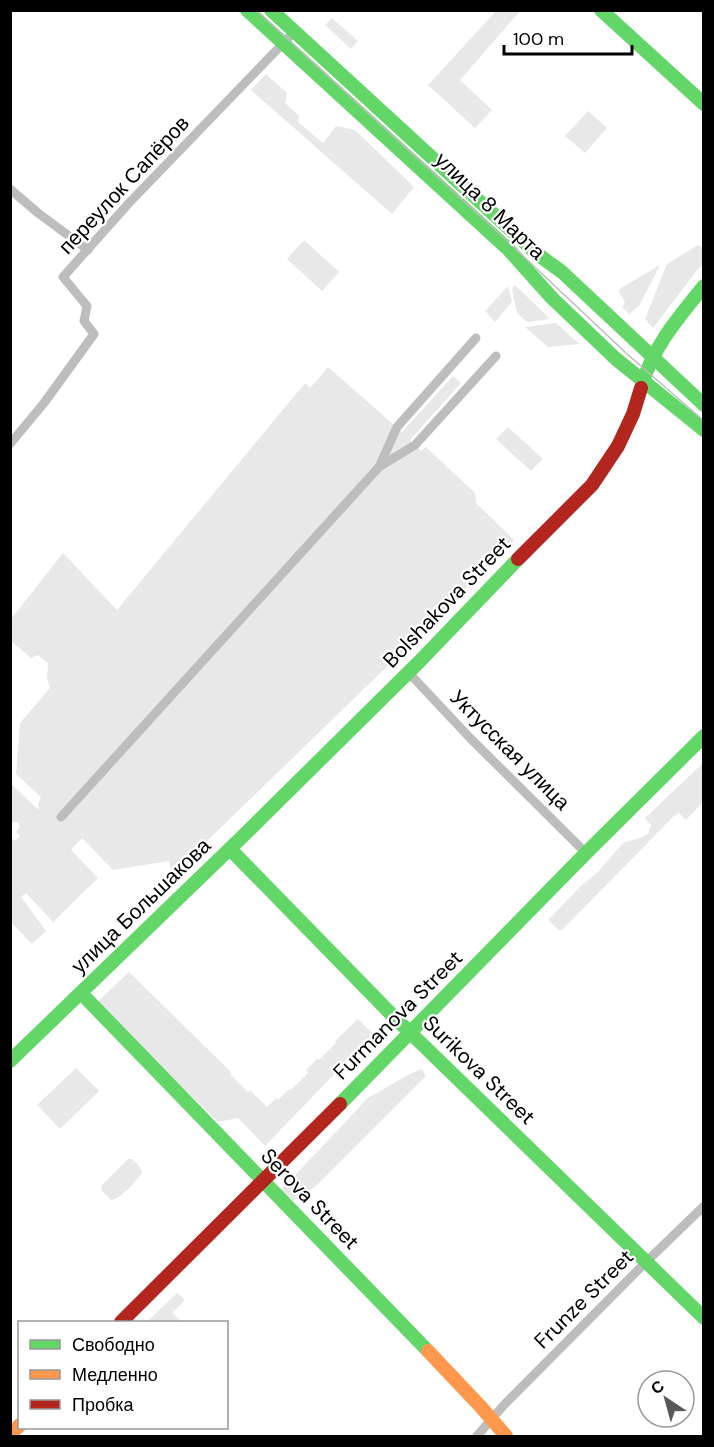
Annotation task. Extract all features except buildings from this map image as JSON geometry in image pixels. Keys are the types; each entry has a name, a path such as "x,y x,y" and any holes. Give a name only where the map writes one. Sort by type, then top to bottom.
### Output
{"street":[{"name":"улица 8 Марта","path":"247,10 508,249 552,298 616,359 704,430"},
{"name":"улица 8 Марта","path":"271,10 536,253 562,272 704,405"},
{"path":"601,10 704,104"},
{"name":"переулок Сапёров","path":"10,444 44,403 94,334 84,321 87,306 63,277 129,203 294,32"},
{"path":"10,189 88,250"},
{"path":"652,357 672,325 704,285"},
{"path":"379,467 397,428 476,338"},
{"path":"61,817 379,467 415,445 496,356"},
{"name":"Bolshakova Street","path":"230,849 592,485 618,446 633,414 652,357"},
{"name":"Уктусская улица","path":"408,672 470,738 586,853"},
{"name":"Furmanova Street","path":"123,1321 704,736"},
{"name":"улица Большакова","path":"81,993 230,849"},
{"name":"Surikova Street","path":"230,849 393,1016 704,1318"},
{"path":"10,1061 81,993"},
{"name":"Serova Street","path":"81,993 391,1312 506,1437"},
{"name":"Frunze Street","path":"477,1437 491,1419 645,1262 704,1206"}],"shaded area":[{"path":"496,11 520,11 460,80 492,110 475,128 428,85"},
{"path":"332,18 358,41 351,49 325,25"},
{"path":"266,74 287,93 285,103 299,116 298,122 323,143 336,126 355,130 414,187 392,214 251,90"},
{"path":"588,111 607,128 585,153 565,136"},
{"path":"304,240 339,272 322,291 287,259"},
{"path":"698,245 703,247 703,265 653,328 645,319 667,264"},
{"path":"660,265 639,306 629,314 622,307 625,302 618,290"},
{"path":"515,285 550,319 527,322 517,313 512,289"},
{"path":"508,286 512,302 495,322 485,311"},
{"path":"556,323 579,344 548,347 525,327"},
{"path":"328,367 402,432 453,376 461,383 410,440 421,451 426,447 475,493 476,503 514,540 172,875 169,861 113,870 82,838 71,850 98,878 53,922 26,893 21,897 46,931 32,944 11,922 11,837 15,841 20,836 16,832 20,827 18,822 11,822 10,783 39,810 38,804 41,797 16,774 20,723 50,688 47,679 48,663 38,655 31,658 11,641 11,619 63,553 117,610 305,383 310,388"},
{"path":"508,427 543,459 531,471 496,439"},
{"path":"703,763 703,802 686,820 679,813 674,816 562,930 548,920 596,874 623,843 648,834 651,825 645,818"},
{"path":"129,972 231,1072 230,1074 248,1092 250,1090 267,1107 276,1098 278,1100 289,1089 291,1090 308,1073 306,1070 317,1059 319,1060 358,1019 373,1034 265,1146 238,1118 218,1122 96,1003"},
{"path":"76,1068 99,1091 60,1129 37,1105"},
{"path":"422,1069 426,1076 319,1183 300,1199 292,1200 281,1190 369,1097"},
{"path":"128,1159 132,1159 140,1167 142,1173 124,1193 111,1200 102,1191 101,1186"},
{"path":"177,1293 185,1300 172,1313 181,1321 148,1321"}],"tram line":[{"path":"256,10 626,353 704,421"}],"traffic: fast":[{"path":"247,10 508,249 552,298 616,359 704,430"},
{"path":"271,10 536,253 562,272 704,405"},
{"path":"601,10 704,104"},
{"path":"641,388 659,347 704,286"},
{"path":"10,1061 241,838 419,662 518,559"},
{"path":"340,1104 704,736"},
{"path":"230,849 393,1016 704,1318"},
{"path":"81,993 428,1351"}],"traffic: slow":[{"path":"428,1351 506,1436"},
{"path":"10,1434 18,1427"}],"traffic: jam":[{"path":"518,559 592,485 618,446 633,414 641,388"},
{"path":"122,1321 340,1104"}]}
